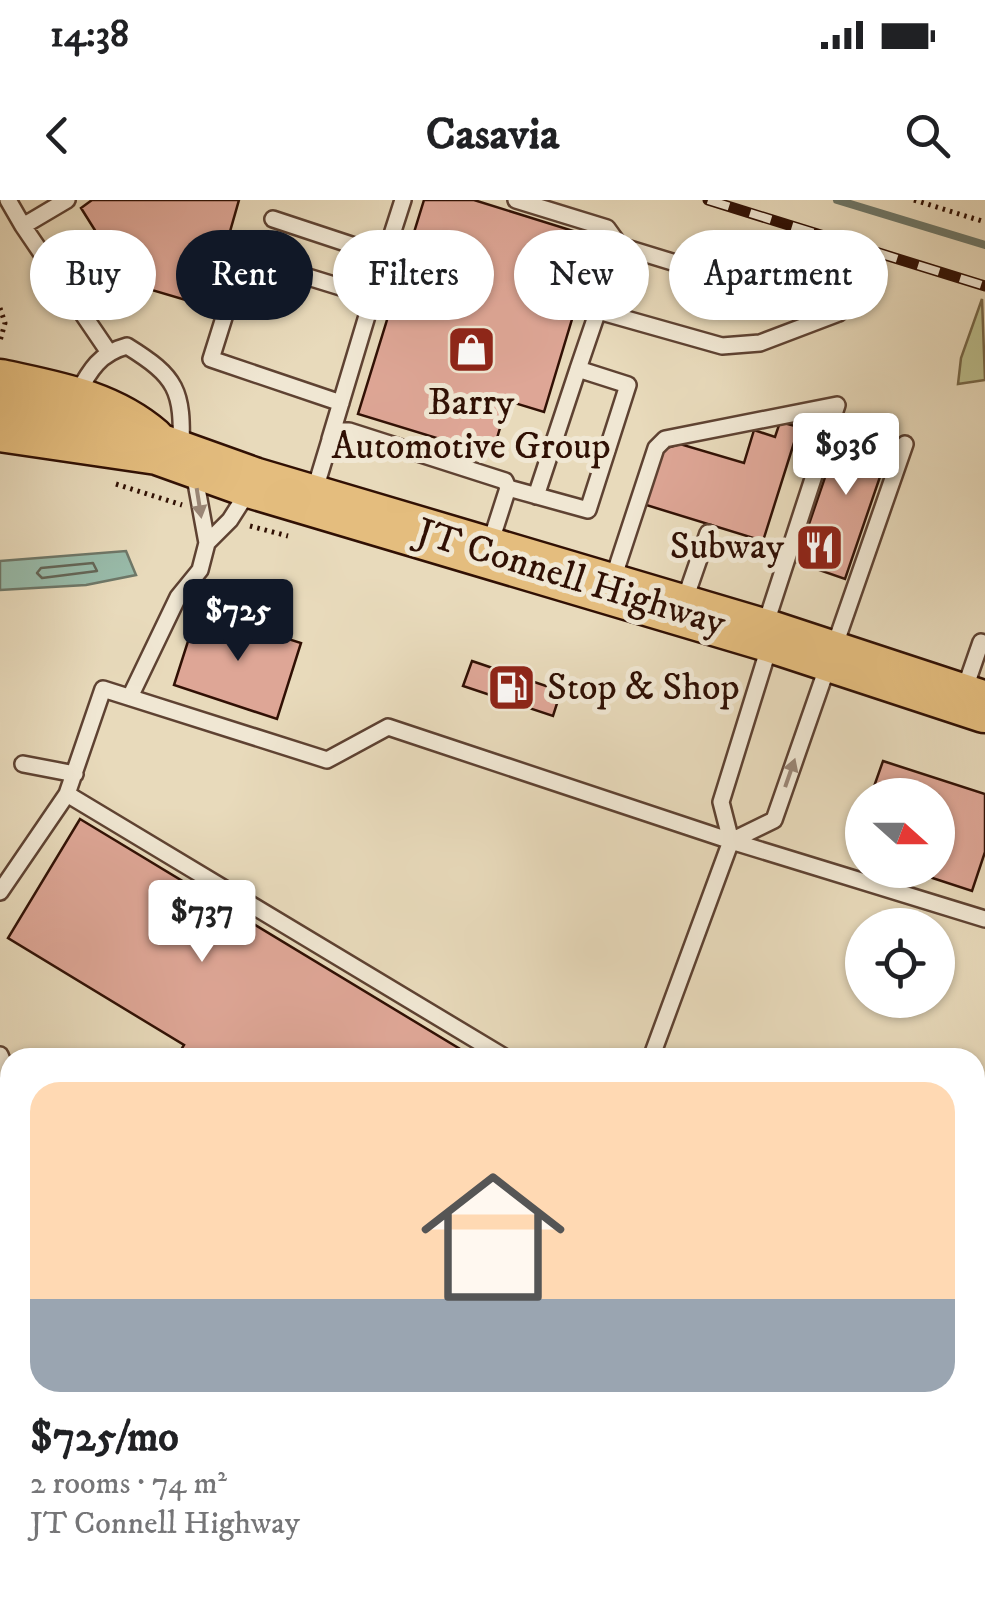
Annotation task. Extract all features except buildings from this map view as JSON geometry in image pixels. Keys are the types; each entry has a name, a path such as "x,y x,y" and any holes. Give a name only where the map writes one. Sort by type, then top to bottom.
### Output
{"highway":[{"name":"JT Connell Highway","path":"0,385 73,401 114,417 177,456"},
{"name":"JT Connell Highway","path":"0,426 177,456 253,483 767,636 973,704"}],"lane":[{"path":"8,200 108,351"},
{"path":"23,226 67,200"},
{"path":"393,230 403,200"},
{"path":"516,200 608,230"},
{"path":"274,219 333,239"},
{"path":"630,320 722,346 760,343 839,313 649,255"},
{"path":"333,285 243,257 211,359 341,403"},
{"path":"312,500 366,320"},
{"path":"536,496 595,320"},
{"path":"73,401 92,368 108,351 127,346 165,369 182,409 177,456 207,543"},
{"path":"508,488 588,510 628,384 578,368"},
{"path":"610,589 656,448 665,439 837,404 721,802 730,841 655,1048"},
{"path":"330,440 338,431 349,431 505,481 508,488 488,553"},
{"path":"730,841 774,820 905,444"},
{"path":"130,697 178,597 200,570 207,543 230,520 253,483"},
{"path":"681,610 708,533"},
{"path":"973,704 981,642"},
{"path":"0,892 67,794 103,689 327,760 388,726 730,841 985,918"},
{"path":"24,764 75,774"},
{"path":"67,794 489,1048"}],"path":[{"path":"914,200 985,222"},
{"path":"0,308 5,323 0,342"}],"shaded area":[{"path":"982,299 985,380 958,384 961,358"}],"water":[{"path":"126,551 136,575 86,585 0,590 0,561"}],"waterway":[{"path":"837,200 985,245"}],"railway":[{"path":"708,200 985,286"}],"place":[{"name":"Barry Automotive Group","path":"471,349"},
{"name":"Subway","path":"819,547"},
{"name":"Stop & Shop","path":"512,688"}]}
